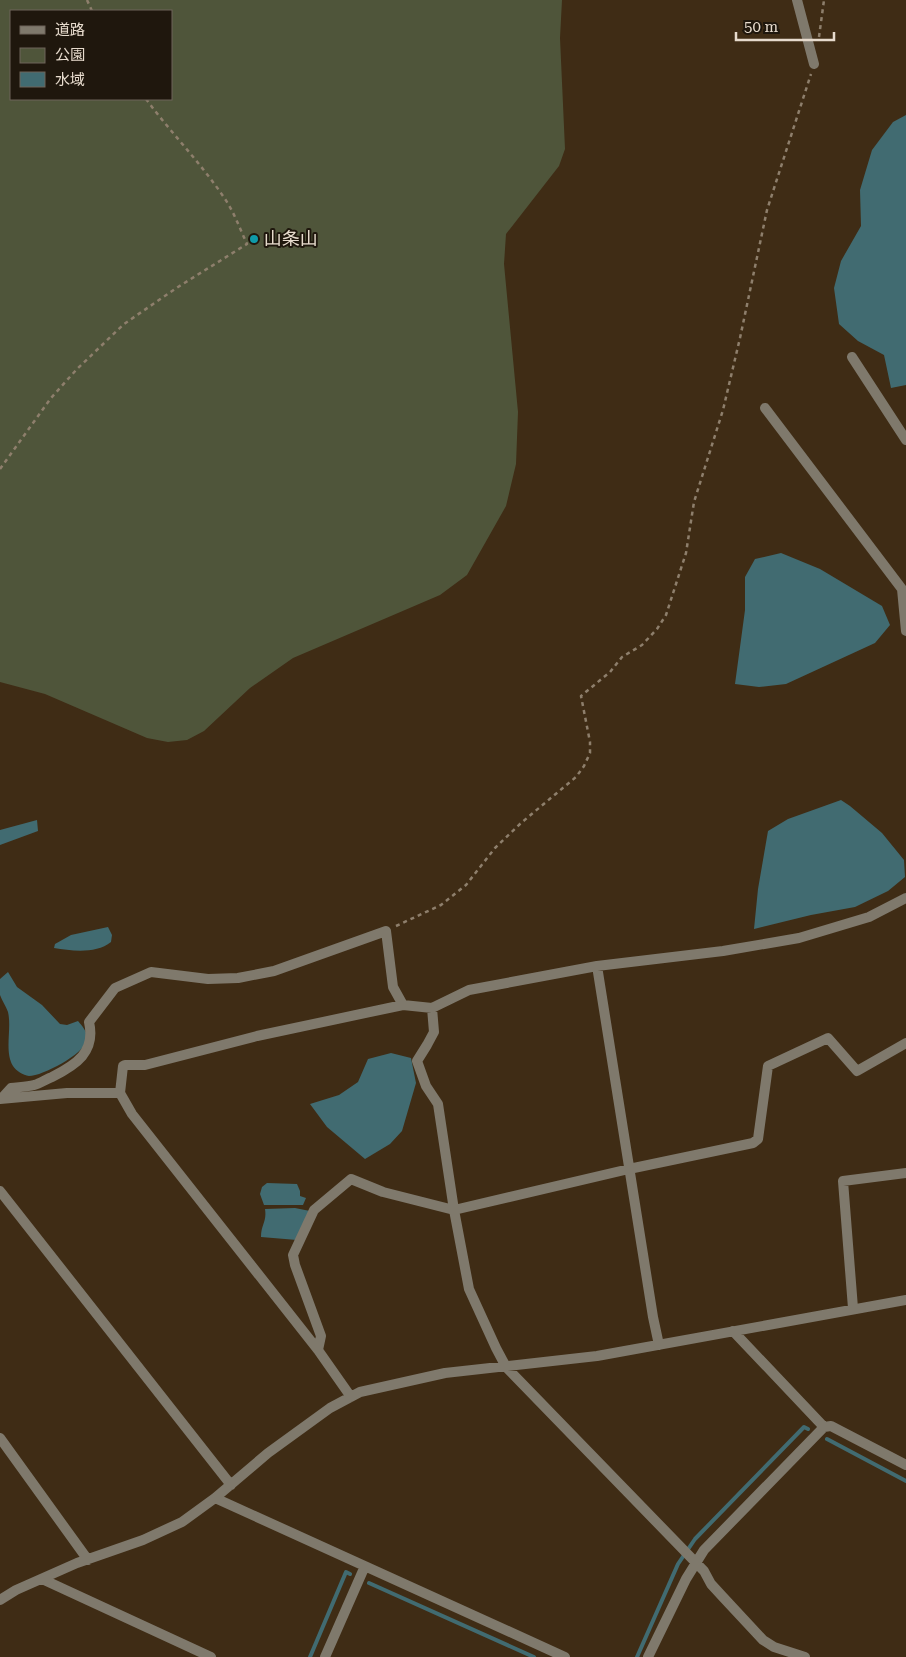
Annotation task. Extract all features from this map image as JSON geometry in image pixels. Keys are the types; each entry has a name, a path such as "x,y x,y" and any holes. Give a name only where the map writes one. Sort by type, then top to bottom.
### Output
{"street":[{"path":"797,0 814,64"},
{"path":"852,357 906,440"},
{"path":"765,408 902,589 906,631"},
{"path":"351,1397 318,1350 132,1114 120,1093 123,1066 145,1065 257,1036 403,1005 432,1008 469,990 597,966 723,951 799,938 869,917 906,898"},
{"path":"1,1099 11,1088 34,1085 65,1070 79,1059 87,1049 92,1035 89,1022 114,988 150,972 208,979 238,978 274,971 386,931 393,987 403,1005"},
{"path":"597,966 659,1345"},
{"path":"432,1008 434,1032 417,1061 426,1086 438,1104 454,1210 469,1289 506,1367 680,1546 722,1596 763,1640 774,1647 805,1657"},
{"path":"318,1350 321,1336 293,1255 314,1210 351,1179 383,1192 454,1210 629,1169 752,1143 758,1139 768,1066 828,1038 857,1071 906,1044"},
{"path":"1,1099 67,1093 120,1093"},
{"path":"853,1308 843,1181 906,1173"},
{"path":"0,1191 231,1485"},
{"path":"0,1600 42,1579 143,1540 182,1522 215,1498 291,1436 330,1408 360,1392 445,1373 597,1356 853,1308 906,1300"},
{"path":"733,1331 824,1427"},
{"path":"648,1657 694,1561 824,1427 831,1426 906,1465"},
{"path":"0,1438 88,1560"},
{"path":"215,1498 565,1657"},
{"path":"326,1657 365,1566"},
{"path":"42,1579 211,1657"}],"path":[{"path":"386,931 441,905 466,884 495,848 521,823 576,777 590,753 590,742 581,696 610,672 622,657 642,645 657,629 666,615 686,553 694,502 723,410 767,210 814,64 824,0"},
{"path":"0,469 51,398 77,368 124,324 178,287 247,244 226,201 194,157 147,100"}],"green space":[{"path":"0,0 562,0 560,38 565,149 559,166 506,234 504,264 518,412 516,464 506,506 467,575 440,595 293,658 250,688 204,731 187,740 168,742 147,738 45,694 0,682"}],"water":[{"path":"906,115 906,385 891,388 884,355 858,341 839,324 834,288 841,261 861,226 860,190 872,150 893,122"},
{"path":"781,553 820,569 882,606 890,625 875,643 786,684 759,687 735,684 745,610 745,577 755,559"},
{"path":"841,800 882,833 904,860 905,877 888,891 855,907 811,915 754,929 758,889 768,831 788,819"},
{"path":"37,820 38,831 0,845 0,830"},
{"path":"108,927 112,935 111,942 105,946 84,951 54,948 55,944 71,935"},
{"path":"8,972 17,987 42,1005 60,1024 67,1025 78,1021 85,1030 87,1041 71,1058 35,1075 24,1075 14,1068 9,1054 8,1012 0,995 0,979"},
{"path":"391,1053 411,1058 416,1083 402,1131 390,1144 365,1159 327,1127 310,1104 339,1095 358,1082 368,1059"},
{"path":"267,1183 297,1184 300,1196 306,1198 303,1205 264,1205 260,1194 262,1187"},
{"path":"295,1208 310,1211 297,1240 261,1237 265,1209"}],"waterway":[{"path":"637,1657 678,1564 695,1539 804,1427 808,1429"},
{"path":"827,1439 906,1481"},
{"path":"310,1657 346,1572 350,1574"},
{"path":"369,1583 534,1657"}],"place":[{"name":"山条山","path":"254,239"}]}
